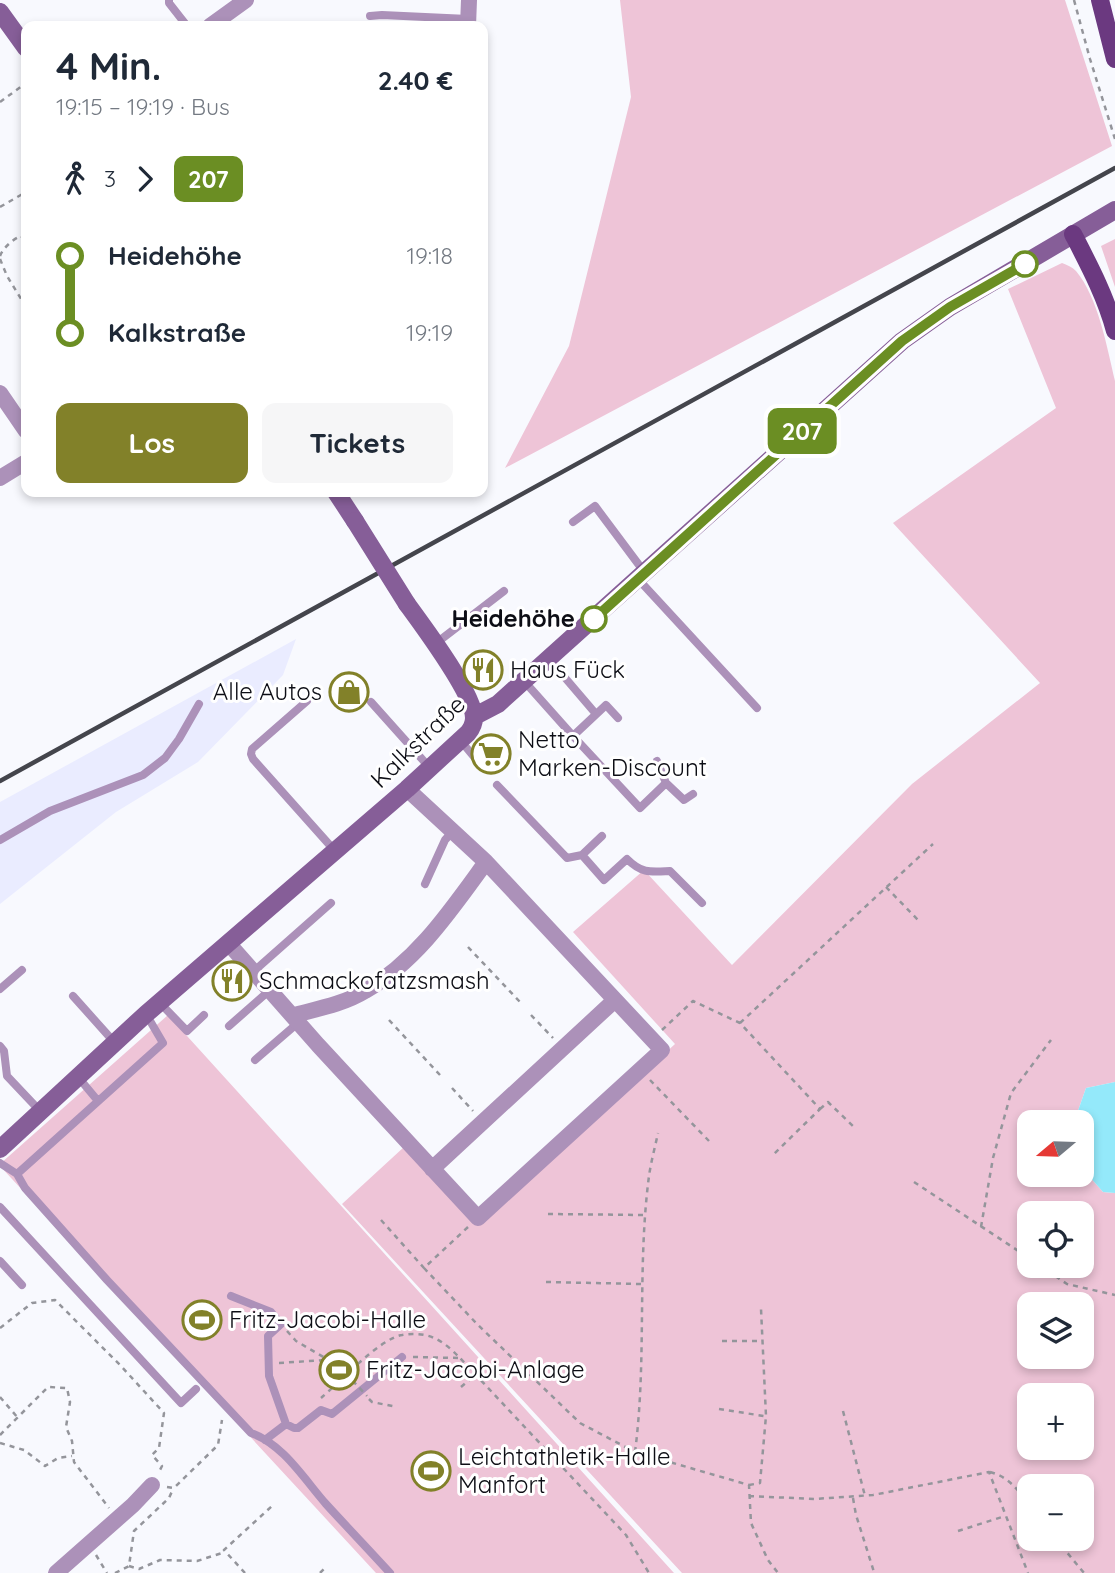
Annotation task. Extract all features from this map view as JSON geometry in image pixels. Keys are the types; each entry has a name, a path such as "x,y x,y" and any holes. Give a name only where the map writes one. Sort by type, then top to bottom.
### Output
{"main road":[{"path":"1100,0 1114,47"},
{"path":"1073,234 1095,275 1115,331"}],"street":[{"path":"217,21 246,0"},
{"path":"468,21 470,0"},
{"path":"0,12 21,41"},
{"path":"228,13 234,21"},
{"name":"Kalkstraße","path":"0,1149 153,1008 407,789 460,740 473,726 475,716 498,704 902,341 950,307 1115,210"},
{"path":"0,393 21,424"},
{"path":"0,478 21,465"},
{"path":"339,497 464,689 475,716"},
{"path":"229,944 318,1045 478,1217 662,1050 486,862 407,789"},
{"path":"296,1019 364,992 400,967 444,920 486,862"},
{"path":"432,1169 615,1000"},
{"path":"56,1573 152,1485"}],"lane":[{"path":"169,0 183,21"},
{"path":"370,16 456,21"},
{"path":"573,522 595,506 642,576 757,708"},
{"path":"435,644 505,591"},
{"path":"549,659 596,714"},
{"path":"524,681 640,807 666,783"},
{"path":"307,701 252,749 251,754 335,851"},
{"path":"371,702 430,768"},
{"path":"0,840 50,811 143,775 165,758 199,704"},
{"path":"573,736 606,705 618,718"},
{"path":"460,740 475,758"},
{"path":"657,761 666,783 684,800 693,794"},
{"path":"497,785 567,858 582,855 602,836"},
{"path":"425,884 445,840 453,831"},
{"path":"582,855 604,880 627,859 637,869 670,871 702,903"},
{"path":"254,971 331,903"},
{"path":"0,989 22,970"},
{"path":"229,1026 270,990"},
{"path":"73,996 115,1044"},
{"path":"153,1008 187,1031 204,1015"},
{"path":"17,1174 163,1043 153,1008"},
{"path":"255,1060 296,1019"},
{"path":"0,1046 4,1051 7,1076 41,1112"},
{"path":"78,1077 98,1101"},
{"path":"0,1163 17,1174 24,1188 172,1350 251,1433 273,1444 390,1573"},
{"path":"0,1207 181,1403 196,1389"},
{"path":"0,1261 22,1286"},
{"path":"232,1296 271,1312 281,1324 268,1336 270,1376 286,1424 294,1428 298,1428 321,1410 332,1414 402,1357"},
{"path":"265,1440 286,1424"}],"path":[{"path":"1074,0 1115,139"},
{"path":"0,102 21,87"},
{"path":"0,207 21,195"},
{"path":"20,295 0,257 4,249 21,236"},
{"path":"0,274 6,272"},
{"path":"740,1023 933,844"},
{"path":"887,887 919,921"},
{"path":"468,947 520,1002"},
{"path":"652,1039 693,1001 740,1023 820,1109"},
{"path":"531,1015 563,1048"},
{"path":"389,1020 440,1075"},
{"path":"981,1227 993,1158 1012,1093 1051,1040"},
{"path":"640,1069 709,1141"},
{"path":"452,1088 484,1123"},
{"path":"772,1156 828,1102 855,1128"},
{"path":"635,1452 639,1417 645,1215 649,1174 658,1133"},
{"path":"914,1182 1017,1250"},
{"path":"548,1214 645,1215"},
{"path":"424,1268 478,1217"},
{"path":"381,1220 477,1324 580,1423 635,1452 749,1485 760,1483 766,1416 761,1308"},
{"path":"1058,1278 1067,1284 1115,1295"},
{"path":"546,1282 642,1284"},
{"path":"0,1328 32,1303 55,1300 164,1413 159,1448 152,1455 162,1466 152,1485 174,1488"},
{"path":"289,1333 296,1341 339,1366 372,1402 397,1407"},
{"path":"319,1401 376,1349 390,1340 402,1335 435,1338 476,1374 626,1535 649,1573"},
{"path":"722,1341 762,1341"},
{"path":"402,1357 460,1358"},
{"path":"269,1364 327,1359"},
{"path":"461,1387 476,1374"},
{"path":"0,1436 48,1387 67,1388 70,1402 66,1427 72,1441 74,1462 118,1519"},
{"path":"0,1397 18,1418"},
{"path":"719,1409 766,1416"},
{"path":"843,1411 865,1496"},
{"path":"129,1566 134,1531 218,1445 223,1423 221,1417"},
{"path":"0,1443 24,1450 45,1466 58,1458 73,1456"},
{"path":"989,1472 1028,1573"},
{"path":"749,1496 814,1499 865,1496 989,1472 1009,1481 1017,1491"},
{"path":"749,1485 751,1523 768,1560 778,1573"},
{"path":"853,1497 856,1516 874,1572"},
{"path":"115,1573 129,1566 139,1569 160,1560 197,1561 222,1553 272,1506"},
{"path":"958,1531 1005,1516"},
{"path":"88,1545 107,1573"},
{"path":"224,1550 245,1573"},
{"path":"1066,1551 1084,1573"},
{"path":"320,1573 325,1568"}],"shaded area":[{"path":"620,0 1065,0 1112,146 505,468 569,346 631,97"},
{"path":"1115,239 1115,287 1101,246"},
{"path":"1062,263 1074,270 1090,294 1105,338 1115,381 1115,1082 1086,1088 1078,1110 1017,1110 1017,1187 1094,1187 1094,1182 1103,1192 1115,1193 1115,1573 682,1573 342,1204 404,1147 478,1225 675,1044 573,932 644,870 732,965 912,784 1040,683 893,523 1056,408 1008,289"},
{"path":"296,639 283,675 198,762 116,812 0,904 0,802"},
{"name":"Fritz-Jacobi-Anlage","path":"168,1015 674,1573 376,1573 0,1166"}],"water":[{"path":"1115,1082 1115,1193 1103,1192 1094,1182 1094,1110 1078,1110 1086,1088"}],"railway":[{"path":"0,781 1115,168"}],"bus line":[{"name":"207","path":"594,619 902,341 950,307 1025,264"}],"place":[{"name":"Heidehöhe","path":"594,619"},
{"name":"Haus Fück","path":"483,670"},
{"name":"Alle Autos","path":"349,692"},
{"name":"Netto Marken-Discount","path":"491,754"},
{"name":"Schmackofatzsmash","path":"232,981"},
{"name":"Fritz-Jacobi-Halle","path":"202,1320"},
{"name":"Fritz-Jacobi-Anlage","path":"339,1370"},
{"name":"Leichtathletik-Halle Manfort","path":"431,1471"}]}
